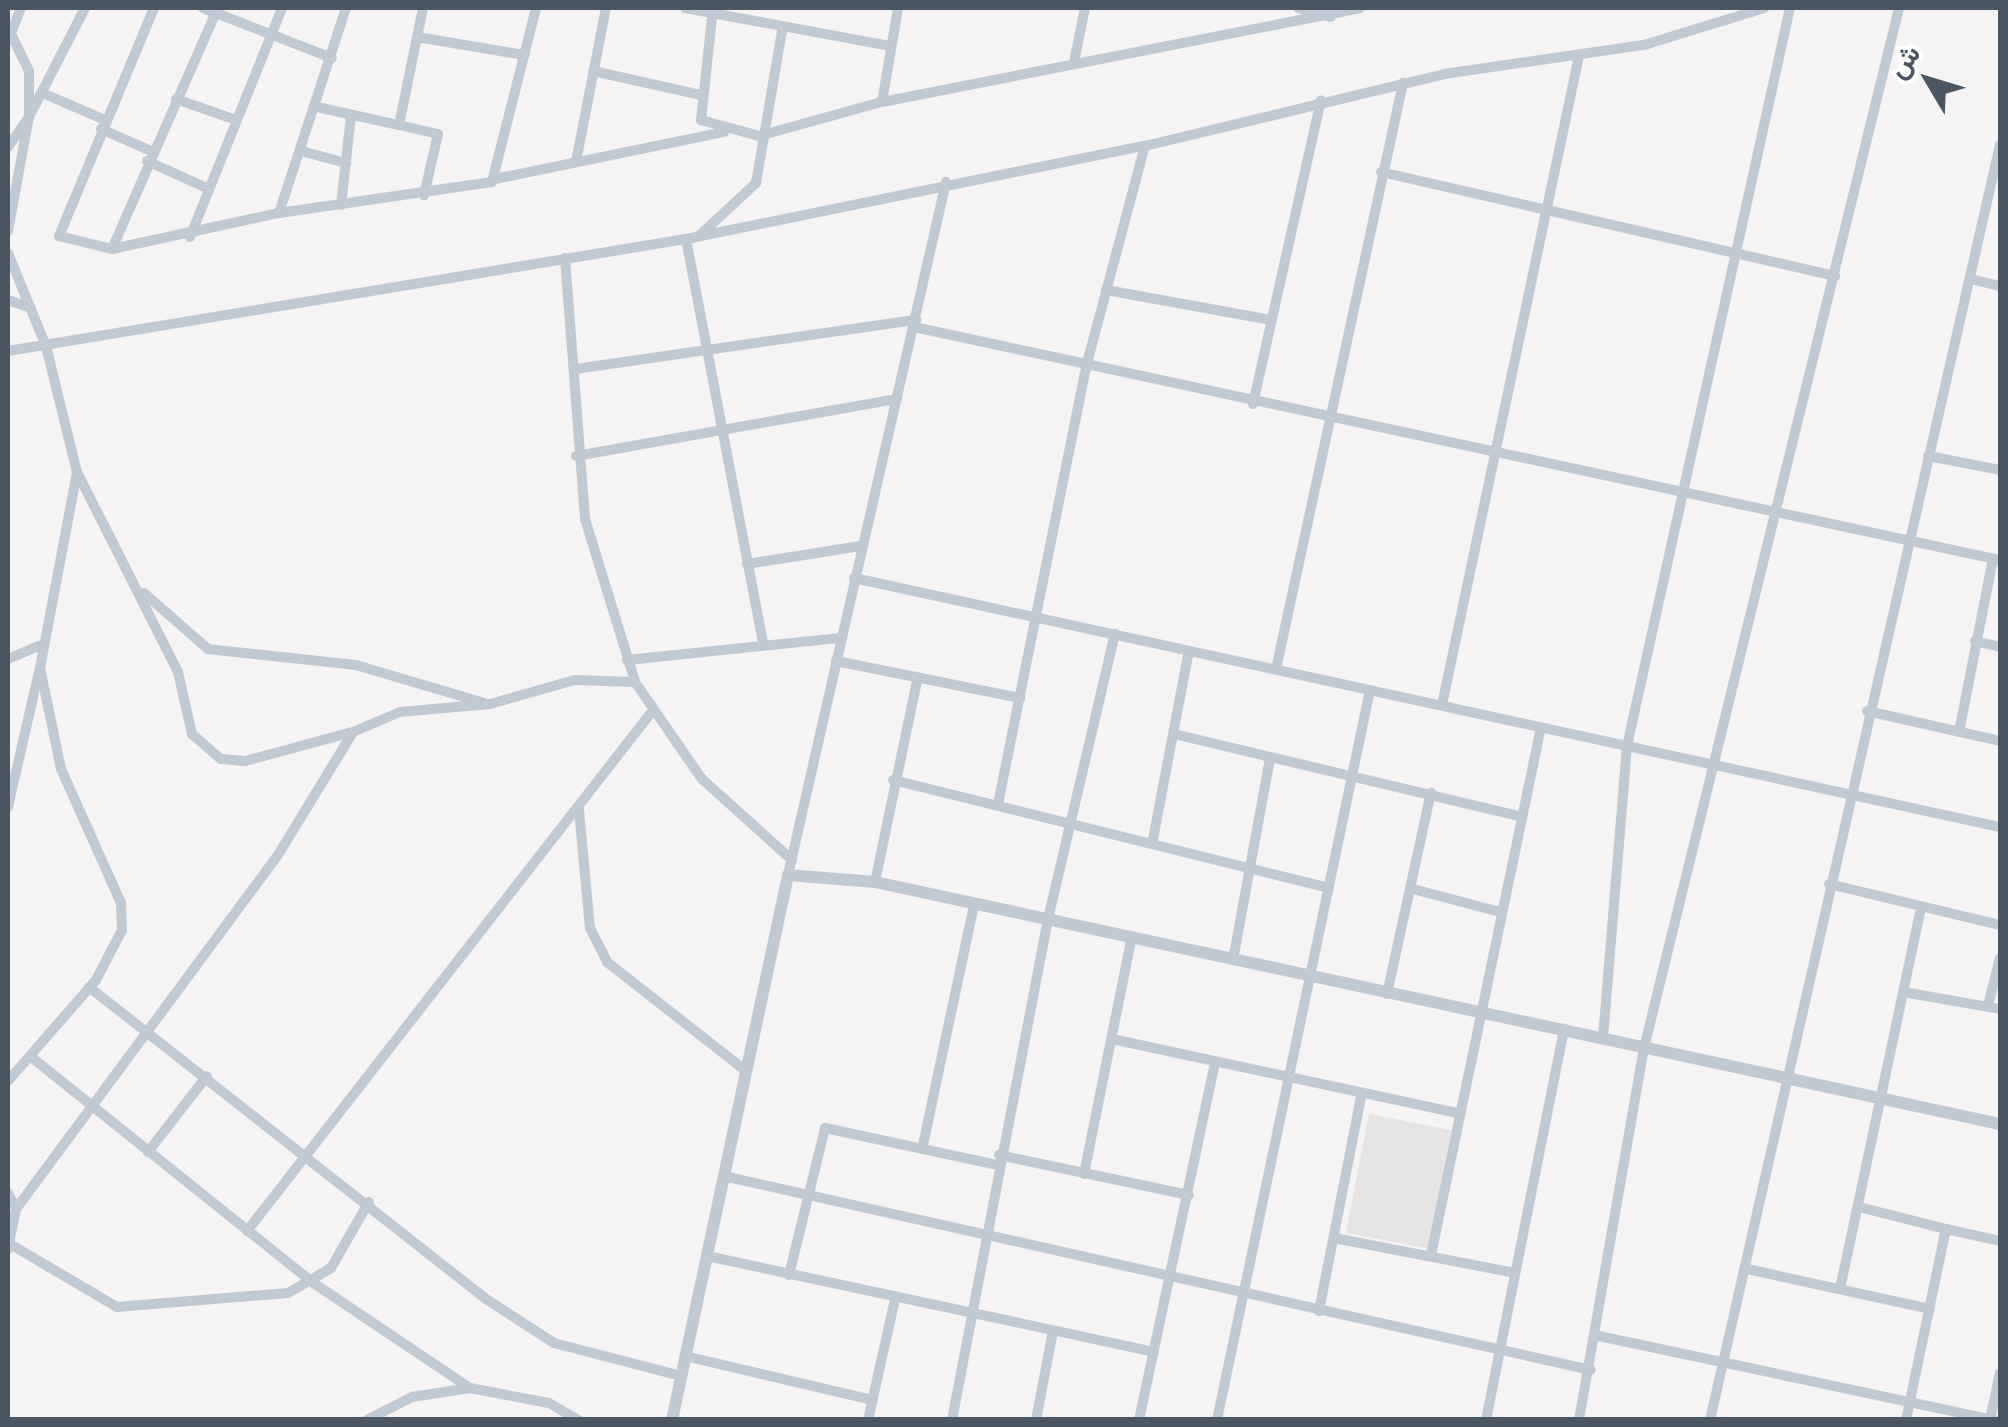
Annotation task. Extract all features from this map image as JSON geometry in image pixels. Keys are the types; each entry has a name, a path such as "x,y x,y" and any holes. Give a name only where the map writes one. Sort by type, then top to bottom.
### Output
{"street":[{"path":"8,231 29,117 29,72 10,30 20,8"},
{"path":"8,147 46,95 85,8"},
{"path":"154,8 56,232 112,249 190,237 279,214 424,195 724,132 759,136 882,102 1074,62 1334,18 1360,8"},
{"path":"203,8 217,10 268,37 332,58"},
{"path":"190,237 282,8"},
{"path":"279,214 346,8"},
{"path":"398,125 423,8"},
{"path":"494,179 536,8"},
{"path":"576,162 606,8"},
{"path":"684,8 712,11 782,30 890,46"},
{"path":"882,102 898,8"},
{"path":"1074,62 1085,8"},
{"path":"1298,8 1334,18"},
{"path":"8,350 686,240 946,182 1146,146 1403,83 1580,56 1764,8"},
{"path":"1602,1038 1627,746 1683,494 1731,250 1790,8"},
{"path":"1579,1420 1599,1336 1644,1048 1899,8"},
{"path":"112,249 149,156 217,10"},
{"path":"712,11 701,120 724,132"},
{"path":"699,236 752,195 759,136 782,30"},
{"path":"417,37 525,55"},
{"path":"1442,706 1580,56"},
{"path":"594,70 701,95"},
{"path":"1276,669 1324,420 1403,83"},
{"path":"46,95 209,189"},
{"path":"176,99 236,120"},
{"path":"1253,404 1320,102"},
{"path":"317,106 438,134 424,195"},
{"path":"341,205 351,116"},
{"path":"1710,1420 1747,1268 1782,1076 1970,279 1995,194 2000,145"},
{"path":"998,804 1086,368 1146,146"},
{"path":"301,151 346,162"},
{"path":"1381,172 1835,276"},
{"path":"672,1420 788,875 946,182"},
{"path":"686,240 763,644"},
{"path":"8,253 46,346 77,472 138,587 205,750 245,761 352,732 400,712 490,704 576,680 635,682"},
{"path":"565,258 576,456 635,682 650,714 702,778 792,860"},
{"path":"1970,279 2000,286"},
{"path":"1106,290 1272,320"},
{"path":"8,300 30,308"},
{"path":"574,369 915,323 1086,368 1997,560 1958,732"},
{"path":"576,456 897,399"},
{"path":"1928,456 2000,470"},
{"path":"8,1082 90,987 122,930 121,903 61,769 40,668 40,646 77,472"},
{"path":"747,564 862,546"},
{"path":"854,578 2000,827"},
{"path":"138,587 208,649 356,665 490,704"},
{"path":"952,1420 998,1160 1048,919 1114,634"},
{"path":"627,660 841,638"},
{"path":"1976,641 2000,647"},
{"path":"8,658 40,646"},
{"path":"1152,839 1190,650"},
{"path":"836,661 1020,698"},
{"path":"8,801 40,668"},
{"path":"875,882 918,677"},
{"path":"1217,1420 1292,1082 1370,690"},
{"path":"1867,711 2000,741"},
{"path":"247,1230 304,1151 579,810 650,714"},
{"path":"1431,1255 1500,912 1542,727"},
{"path":"352,732 278,855 95,1109 16,1209 8,1247 117,1307 288,1293 331,1268 369,1202"},
{"path":"1174,734 1522,817"},
{"path":"1233,960 1270,758"},
{"path":"894,780 1072,825 1152,839 1329,888"},
{"path":"1388,994 1431,793"},
{"path":"579,810 590,928 607,962 746,1071"},
{"path":"788,875 875,882 2000,1124"},
{"path":"1828,884 2000,925"},
{"path":"1413,889 1500,912"},
{"path":"923,1145 974,906"},
{"path":"1840,1289 1922,908"},
{"path":"1084,1174 1132,937"},
{"path":"1988,1006 2000,958"},
{"path":"90,987 554,1343 682,1376"},
{"path":"1903,992 2000,1009"},
{"path":"1486,1420 1564,1029"},
{"path":"1112,1038 1361,1097 1458,1113"},
{"path":"30,1056 312,1282 470,1388"},
{"path":"1140,1420 1214,1063"},
{"path":"148,1152 207,1076"},
{"path":"1319,1311 1361,1097"},
{"path":"788,1275 824,1128 1189,1196"},
{"path":"724,1176 984,1240 1591,1370"},
{"path":"8,1194 16,1209"},
{"path":"1859,1207 2000,1241"},
{"path":"1906,1420 1946,1230"},
{"path":"1334,1238 1515,1273"},
{"path":"707,1256 1154,1352"},
{"path":"1747,1268 1930,1309"},
{"path":"868,1420 895,1299"},
{"path":"1036,1420 1053,1331"},
{"path":"1599,1336 1991,1419 2000,1373"},
{"path":"686,1356 873,1400"},
{"path":"367,1420 412,1397 470,1388 549,1403 578,1420"}],"shaded area":[{"path":"1369,1114 1451,1130 1428,1249 1346,1233"}]}
